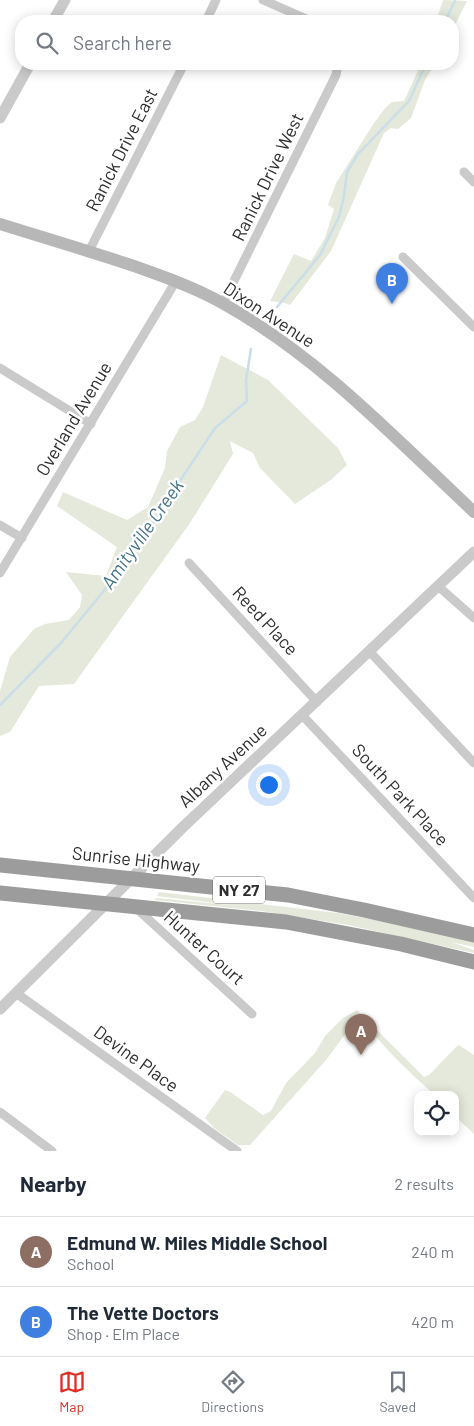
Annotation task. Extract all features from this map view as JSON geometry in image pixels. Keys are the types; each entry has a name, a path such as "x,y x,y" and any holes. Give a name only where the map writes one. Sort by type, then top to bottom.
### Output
{"highway":[{"name":"Sunrise Highway","path":"0,865 288,895 474,935"},
{"name":"NY 27","path":"0,893 286,922 401,944 474,962"}],"main road":[{"name":"Dixon Avenue","path":"0,224 89,251 176,281 223,303 272,333 313,364 474,512"}],"street":[{"path":"56,15 65,0"},
{"path":"209,15 216,0"},
{"path":"263,0 297,15"},
{"path":"0,118 27,70"},
{"name":"Ranick Drive East","path":"89,251 181,70"},
{"name":"Ranick Drive West","path":"223,303 337,70"},
{"path":"464,172 474,182"},
{"path":"403,257 474,327"},
{"name":"Overland Avenue","path":"0,573 176,281"},
{"path":"0,368 91,424"},
{"path":"0,525 22,538"},
{"name":"Albany Avenue","path":"0,1009 130,879 474,552"},
{"name":"Reed Place","path":"189,563 318,702"},
{"path":"439,587 474,618"},
{"path":"370,652 474,762"},
{"name":"South Park Place","path":"302,715 474,898"},
{"name":"Hunter Court","path":"134,906 252,1014"},
{"name":"Devine Place","path":"16,993 236,1151"},
{"path":"0,1112 52,1151"}],"shaded area":[{"path":"443,0 467,1 459,17 459,15 438,15"},
{"path":"418,70 431,70 425,80 411,118 398,129 391,128 384,133 331,251 290,305 270,301 294,254 311,261 325,238 334,209 328,205 336,183 374,123 392,102 404,101"},
{"path":"221,355 268,380 338,448 347,465 332,479 295,504 260,468 253,453 230,441 233,454 190,523 74,684 39,686 10,732 0,736 0,691 10,657 34,629 45,624 69,620 80,607 82,595 66,572 106,576 117,547 57,506 63,492 127,520 148,507 165,468 167,451 180,427 195,420 203,407"},
{"path":"159,892 338,913 392,923 474,942 474,947 451,942 474,950 474,953 348,925 261,911 154,900 157,898 240,906 157,896"},
{"path":"357,1010 424,1077 429,1075 459,1045 474,1055 474,1134 459,1120 459,1091 431,1091 395,1058 365,1022 358,1017 326,1060 250,1145 238,1145 214,1128 205,1118 225,1090 263,1115 271,1111 286,1083 315,1053 325,1036 343,1018"}],"waterway":[{"name":"Amityville Creek","path":"448,15 455,1"},
{"name":"Amityville Creek","path":"277,307 320,255 339,217 347,172 358,154 409,101 423,70"},
{"name":"Amityville Creek","path":"0,705 61,643 121,570 215,428 247,401 246,380 251,349"}],"place":[{"name":"The Vette Doctors","path":"392,304"},
{"name":"Edmund W. Miles Middle School","path":"361,1055"}]}
